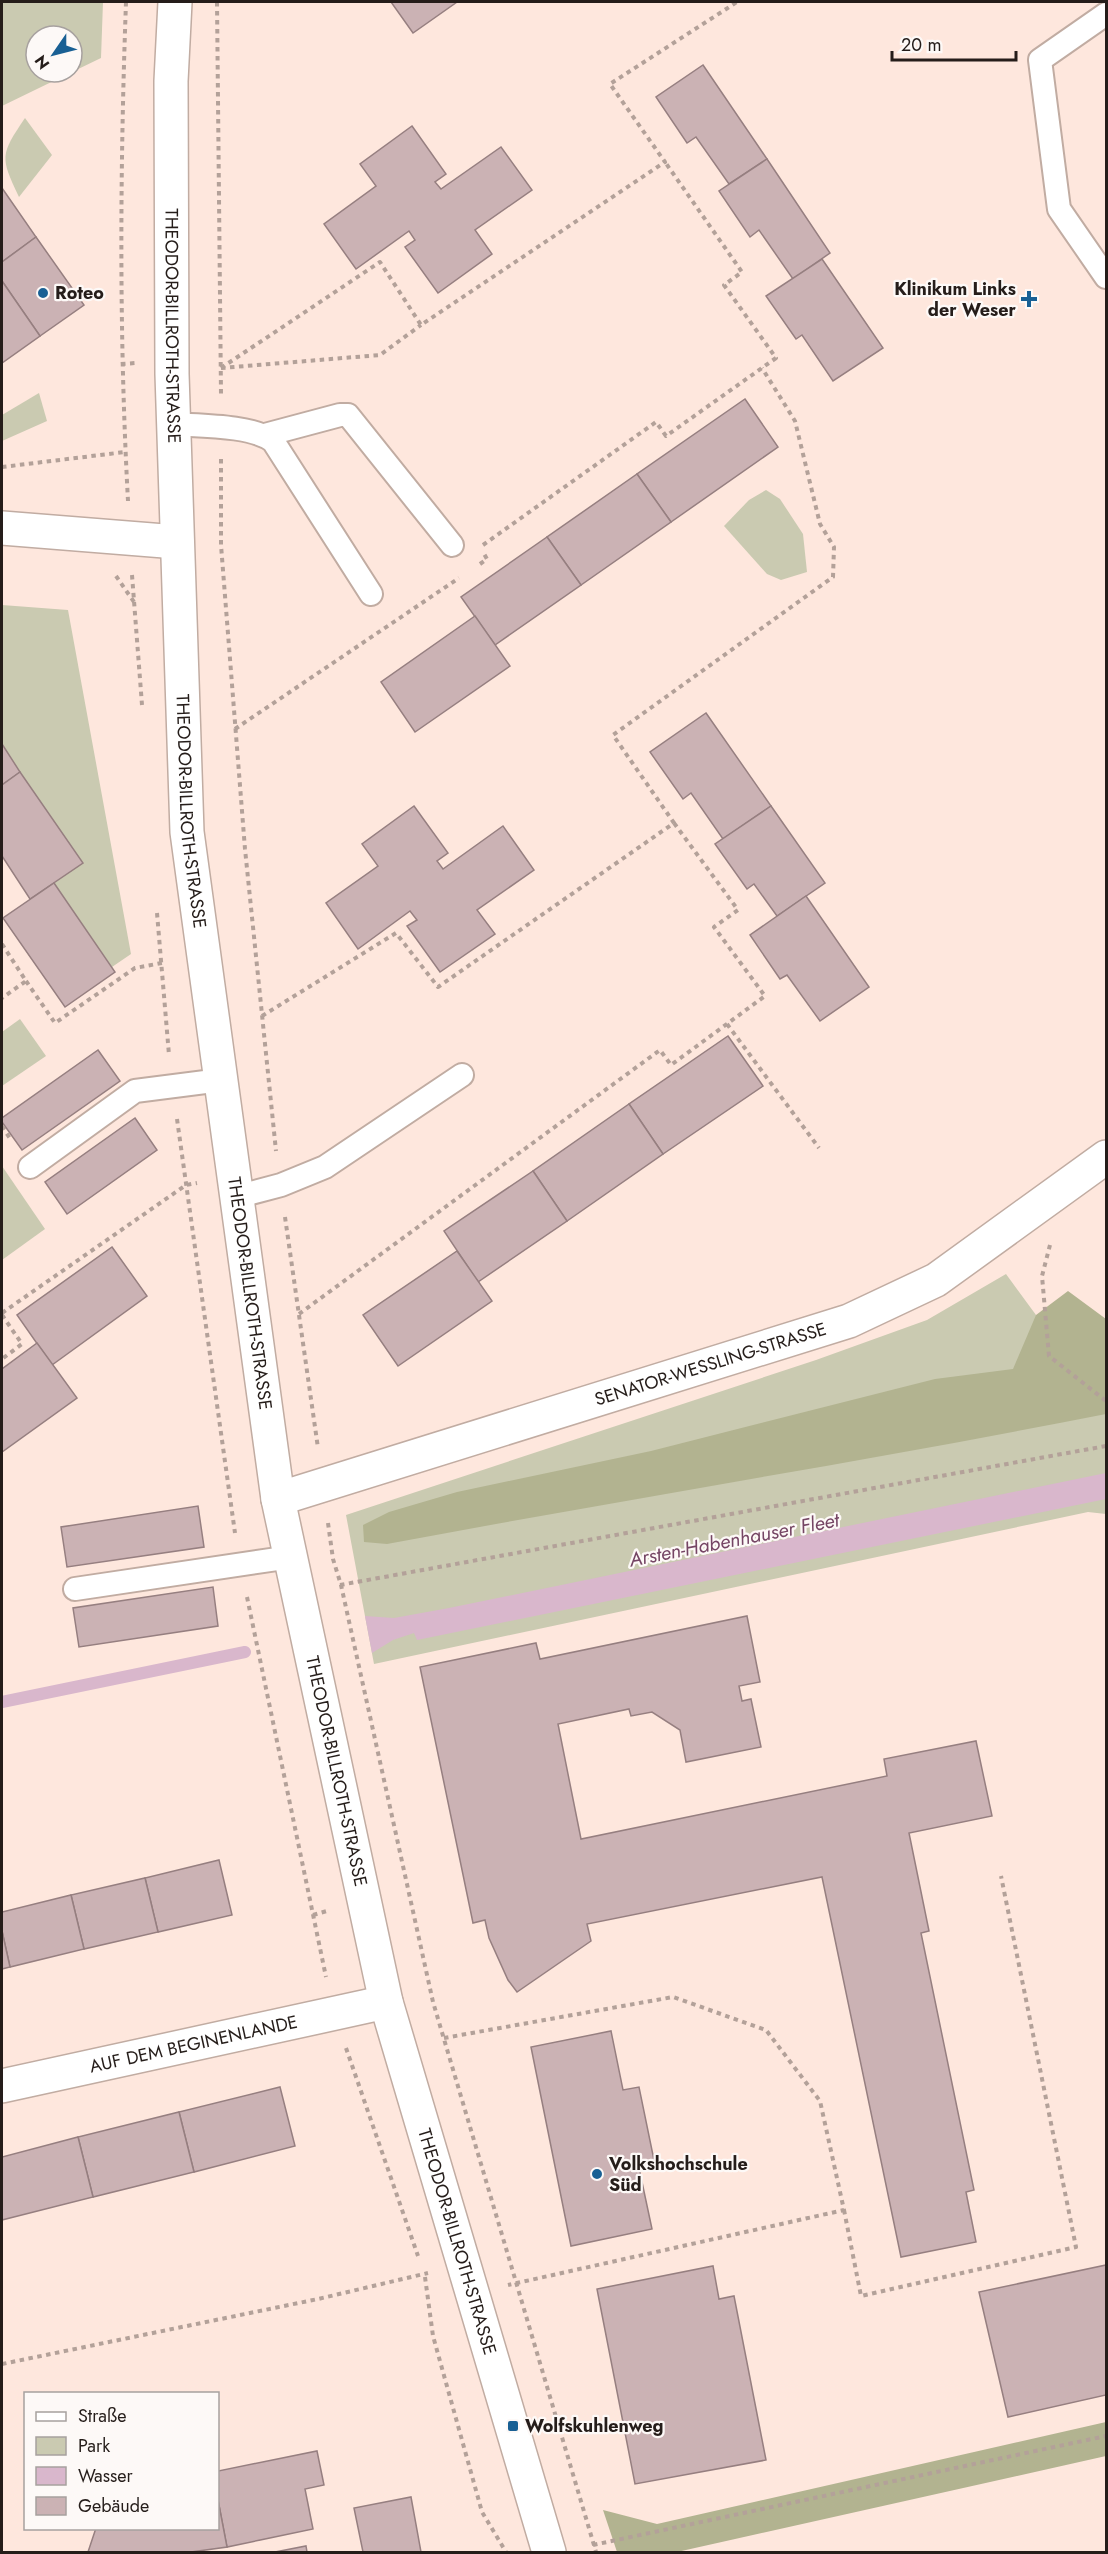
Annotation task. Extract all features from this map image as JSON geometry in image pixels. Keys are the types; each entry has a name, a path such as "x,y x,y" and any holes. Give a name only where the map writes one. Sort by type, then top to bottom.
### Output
{"street":[{"name":"THEODOR-BILLROTH-STRASSE","path":"175,2 171,81 173,424 187,832 278,1499 386,2002 549,2553"},
{"path":"2,528 177,542"},
{"name":"SENATOR-WESSLING-STRASSE","path":"278,1499 849,1321 936,1280 1107,1157"},
{"name":"AUF DEM BEGINENLANDE","path":"2,2086 386,2002"}],"lane":[{"path":"1107,14 1040,60 1059,209 1107,277"},
{"path":"173,424 265,435 340,415 348,415 452,545"},
{"path":"265,435 273,441 371,594"},
{"path":"234,1187 281,1185 325,1167 462,1075"},
{"path":"30,1167 135,1091 221,1080"},
{"path":"75,1588 291,1557"}],"path":[{"path":"217,2 221,545 262,1016 281,1185 333,1559 341,1585 443,2038 596,2553"},
{"path":"478,565 488,559 480,547 656,422 666,436 776,358 724,285 742,272 610,84 737,2"},
{"path":"221,368 380,355 664,162"},
{"path":"221,368 380,262 421,325"},
{"path":"299,1314 660,1050 671,1065 765,996 714,927 738,910 674,823 614,735 834,577 834,547 820,524 795,421 762,368"},
{"path":"2,467 125,452"},
{"path":"236,729 468,572"},
{"path":"262,1016 396,933 438,987 674,823"},
{"path":"2,944 55,1023 135,968 204,955"},
{"path":"2,998 26,981"},
{"path":"727,1024 819,1148"},
{"path":"2,1359 22,1344 2,1314 186,1185 234,1187"},
{"path":"1050,1242 1042,1276 1049,1356 1107,1401"},
{"path":"298,1593 1107,1446"},
{"path":"352,2064 399,2046 674,1997 766,2030 820,2101 861,2296 1076,2247 1001,1876"},
{"path":"2,2364 318,2299 468,2278 516,2283 844,2210"},
{"path":"593,2545 1107,2436"}],"green space":[{"path":"2,2 103,2 101,58 84,66 84,24 24,24 24,84 47,84 2,106"},
{"path":"25,118 52,155 19,197 8,173 6,156 11,140"},
{"path":"39,393 47,421 2,441 2,415"},
{"path":"766,490 780,499 803,534 807,572 781,580 767,574 724,526 749,500"},
{"path":"2,605 68,610 131,954 112,967 54,883 82,863 2,745"},
{"path":"20,1019 46,1056 2,1086 2,1032"},
{"path":"2,1166 45,1229 2,1260"},
{"path":"1006,1274 1036,1315 1106,1371 1106,1514 1088,1512 374,1664 346,1515 816,1360 927,1320"},
{"path":"1068,1291 1106,1319 1106,1414 387,1544 364,1542 363,1525 389,1512 457,1492 651,1451 935,1379 1013,1369 1036,1315"},
{"path":"1106,2422 1106,2456 677,2552 617,2552 603,2510 657,2524"}],"water":[{"path":"1106,1473 1106,1499 417,1640 414,1633 393,1640 372,1653 365,1616 394,1618 449,1608"}],"building":[{"path":"391,2 457,2 413,33"},
{"path":"703,65 767,159 729,184 696,137 687,143 656,97"},
{"path":"412,126 446,174 435,182 441,189 501,147 532,190 475,230 492,254 438,293 405,247 415,240 409,231 356,269 324,224 376,186 360,164"},
{"path":"767,159 830,253 793,279 759,230 750,237 719,191"},
{"path":"2,188 36,237 2,262"},
{"name":"Roteo","path":"36,237 84,305 40,336 2,281 2,262"},
{"path":"822,259 883,348 833,381 802,335 796,339 766,296"},
{"path":"2,281 40,336 2,363"},
{"path":"745,399 778,447 671,522 637,474"},
{"path":"637,474 671,522 581,585 547,537"},
{"path":"547,537 581,585 495,645 461,597"},
{"path":"475,616 510,666 415,732 381,682"},
{"path":"706,713 771,806 723,839 691,793 683,799 650,752"},
{"path":"2,744 20,772 2,785"},
{"path":"20,772 83,863 30,899 2,856 2,785"},
{"path":"414,806 448,853 437,861 443,869 503,826 534,870 477,910 495,934 440,972 407,926 417,920 410,911 358,949 326,903 378,866 362,844"},
{"path":"771,806 825,883 777,916 754,884 747,889 715,844"},
{"path":"54,883 115,972 65,1007 3,918"},
{"path":"806,896 869,987 820,1021 787,975 780,979 750,935"},
{"path":"728,1036 763,1086 663,1154 629,1104"},
{"path":"98,1050 120,1081 22,1150 2,1122 2,1118"},
{"path":"629,1104 663,1154 567,1221 533,1171"},
{"path":"135,1118 157,1150 67,1214 45,1182"},
{"path":"533,1171 567,1221 478,1282 444,1231"},
{"path":"112,1247 147,1296 52,1365 17,1315"},
{"path":"457,1251 492,1301 398,1366 363,1315"},
{"path":"37,1343 77,1398 2,1452 2,1369"},
{"path":"198,1506 204,1547 67,1567 61,1527"},
{"path":"213,1587 218,1626 79,1647 73,1608"},
{"path":"747,1616 760,1682 739,1686 742,1701 751,1699 761,1747 686,1762 680,1730 652,1712 631,1716 629,1709 558,1724 581,1839 887,1776 884,1759 976,1741 992,1816 909,1833 929,1931 921,1933 974,2190 966,2192 976,2242 901,2257 822,1877 587,1924 591,1941 517,1992 508,1980 489,1938 485,1920 473,1923 420,1667 536,1643 540,1659"},
{"path":"219,1860 232,1915 158,1932 145,1878"},
{"path":"145,1878 158,1932 84,1949 71,1895"},
{"path":"71,1895 84,1949 10,1967 2,1931 2,1912"},
{"path":"2,1931 10,1967 2,1969"},
{"path":"611,2031 623,2090 639,2087 655,2165 639,2168 652,2229 571,2246 531,2047"},
{"path":"280,2087 295,2146 194,2172 179,2112"},
{"path":"179,2112 194,2172 93,2197 78,2137"},
{"path":"78,2137 93,2197 2,2220 2,2157"},
{"path":"1106,2265 1106,2395 1008,2417 979,2292"},
{"path":"713,2266 719,2299 734,2296 766,2460 635,2484 597,2289"},
{"path":"317,2451 324,2485 305,2489 313,2529 227,2547 219,2505 219,2471"},
{"path":"411,2497 421,2552 363,2552 354,2508"},
{"path":"219,2505 227,2547 191,2552 88,2552 95,2530 219,2530"},
{"path":"306,2546 307,2552 275,2552"}],"waterway":[{"name":"Arsten-Habenhauser Fleet","path":"2,1702 245,1652"}],"place":[{"name":"Roteo","path":"43,293"},
{"name":"Klinikum Links der Weser","path":"1029,299"},
{"name":"Volkshochschule Süd","path":"597,2174"},
{"name":"Wolfskuhlenweg","path":"513,2426"}]}
